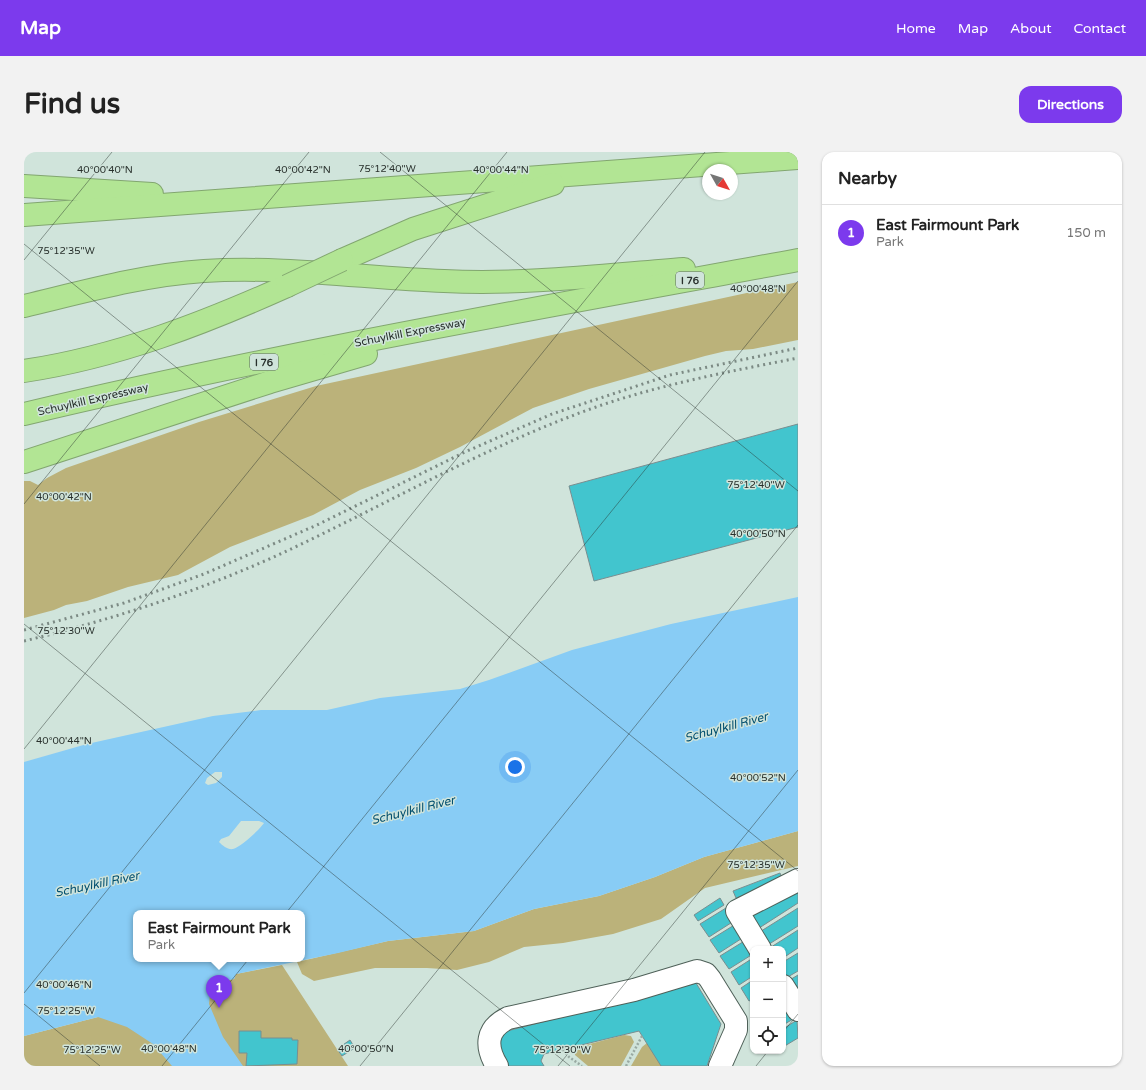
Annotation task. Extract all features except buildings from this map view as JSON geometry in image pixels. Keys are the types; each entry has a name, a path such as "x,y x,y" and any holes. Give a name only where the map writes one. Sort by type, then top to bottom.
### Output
{"highway":[{"path":"24,215 798,158"},
{"path":"24,371 92,359 137,346 216,317 413,228 588,173"},
{"path":"24,186 237,199"},
{"path":"24,306 116,284 161,276 203,271 246,270 445,281 495,282 542,280 798,260"},
{"name":"Schuylkill Expressway","path":"24,414 229,368 505,314 798,260"},
{"path":"24,462 270,382 505,314"}],"lane":[{"path":"758,946 736,911 798,880"},
{"path":"497,1066 488,1048 489,1039 500,1022 508,1018 634,990 697,971 706,974 710,979 736,1021 736,1030 720,1066"},
{"path":"786,991 798,1010"}],"path":[{"path":"626,1066 642,1036"},
{"path":"563,1050 569,1057 582,1066"}],"shaded area":[{"path":"798,282 798,340 753,349 726,351 705,356 589,389 533,408 460,447 416,468 360,490 313,515 230,547 178,575 128,587 87,601 66,605 54,610 24,618 24,481 30,481 38,485 47,478 66,468 199,422 316,386"},
{"path":"798,831 798,866 705,888 661,919 613,934 563,943 524,947 489,962 457,970 427,968 375,968 314,981 302,974 297,962 305,962 305,960 388,941 474,931 534,909 599,896 655,877 704,857"},
{"path":"282,965 348,1066 24,1066 24,1036 234,979 236,974"},
{"path":"624,1035 631,1036 634,1042 621,1066 588,1066 575,1055 575,1051 578,1047"},
{"path":"647,1043 666,1066 631,1066 642,1047"}],"water":[{"name":"Schuylkill River","path":"798,597 798,831 704,857 655,877 599,896 534,909 474,931 388,941 305,960 305,910 133,910 133,962 294,962 236,974 234,979 211,984 209,1004 223,1037 243,1066 172,1066 153,1044 127,1027 98,1017 24,1036 24,762 87,744 213,716 261,710 327,710 380,698 460,689 572,650 671,624","holes":["215,772 222,772 222,777 216,783 208,785 205,783 207,778","241,821 259,821 264,823 255,833 236,848 227,848 219,842 221,839 229,836"]}],"railway":[{"path":"24,630 124,603 204,574 317,525 465,452 552,414 670,375 798,348"},
{"path":"24,641 92,623 160,602 259,564 463,463 533,431 569,417 625,398 682,382 798,358"}],"place":[{"name":"East Fairmount Park","path":"219,1008"}]}
